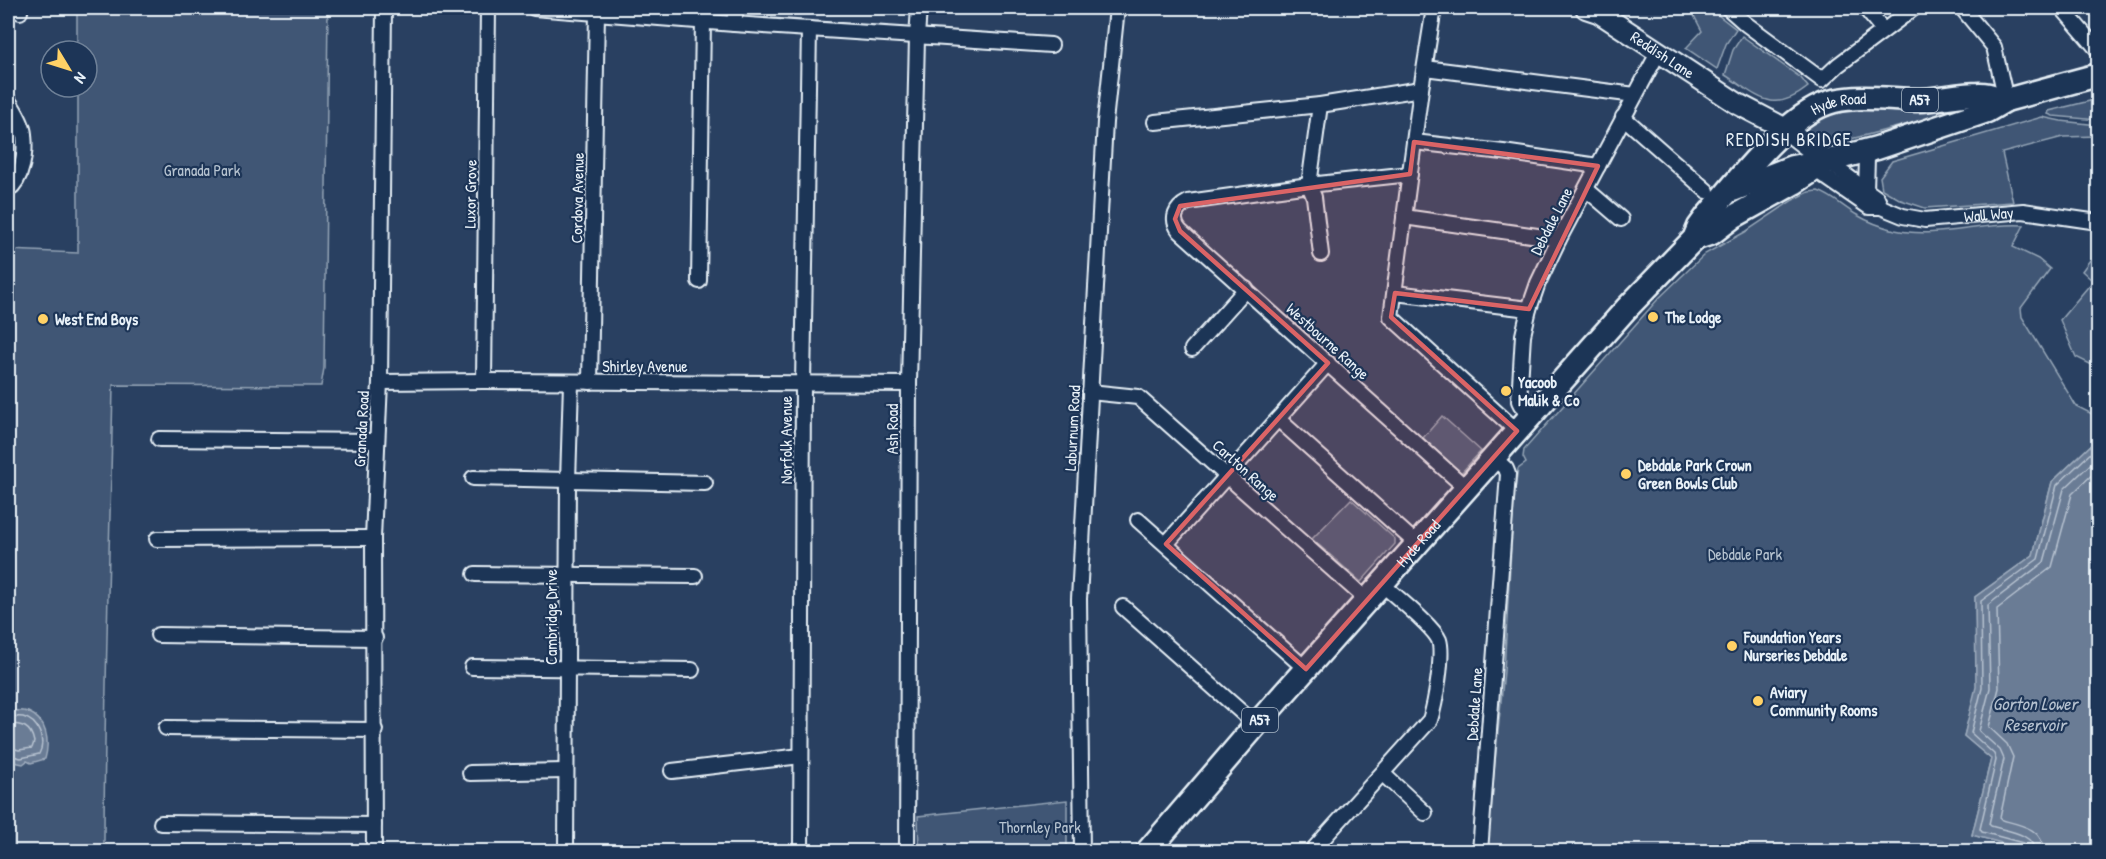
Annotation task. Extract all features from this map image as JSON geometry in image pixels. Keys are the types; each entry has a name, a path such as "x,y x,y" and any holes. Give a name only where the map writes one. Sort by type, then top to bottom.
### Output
{"highway":[{"name":"Hyde Road","path":"1694,239 1712,233 1757,203 1794,183 1816,164 1869,155 1924,131 1987,111 2006,100 2098,75"},
{"name":"Hyde Road","path":"1147,852 1256,725 1524,423 1626,309 1694,239 1718,191 1783,127 1833,101 1942,99 1981,93 2006,100"},
{"name":"A57","path":"1718,191 1816,164"}],"main road":[{"name":"Reddish Lane","path":"1586,8 1598,12 1738,104 1783,127"},
{"name":"Wall Way","path":"1783,127 1816,164"}],"street":[{"name":"Granada Road","path":"374,852 373,538 380,382 384,8"},
{"name":"Luxor Grove","path":"484,381 488,8"},
{"path":"534,8 809,30 1051,45"},
{"path":"734,24 736,8"},
{"name":"Ash Road","path":"907,852 909,384 919,8"},
{"name":"Laburnum Road","path":"1082,852 1079,599 1105,122 1117,8"},
{"path":"1434,8 1391,317 1524,423"},
{"path":"1865,8 1883,30"},
{"path":"1730,9 1822,80 1838,65 1914,8"},
{"path":"1962,8 1994,47 2006,100"},
{"path":"2062,8 2098,50"},
{"name":"Cordova Avenue","path":"590,382 597,13"},
{"path":"699,281 703,21"},
{"name":"Norfolk Avenue","path":"801,852 803,384 809,30"},
{"name":"Debdale Lane","path":"1524,423 1519,400 1523,336 1538,283 1659,51"},
{"path":"1425,68 1635,95"},
{"path":"1155,122 1320,105 1421,89"},
{"path":"8,100 24,132 24,160 15,185 8,190"},
{"path":"1320,105 1309,185 1314,197 1321,254"},
{"path":"1623,117 1718,191"},
{"path":"1414,142 1598,166"},
{"path":"1866,190 1869,155"},
{"name":"Wall Way","path":"1816,164 1866,190 1877,198 1881,207"},
{"name":"Wall Way","path":"1816,164 1869,207 1881,207 1903,216 1925,220 2023,211 2098,222"},
{"path":"1309,185 1410,174"},
{"name":"Westbourne Range","path":"1309,185 1188,202 1180,206 1175,215 1175,223 1180,231 1466,488"},
{"path":"1586,189 1621,219"},
{"path":"1404,217 1559,239"},
{"path":"1192,349 1246,289"},
{"path":"1395,293 1529,309"},
{"path":"1166,544 1328,363"},
{"name":"Shirley Avenue","path":"380,382 909,384"},
{"name":"Cambridge Drive","path":"566,852 567,574 571,383"},
{"name":"Carlton Range","path":"1090,392 1138,397 1227,476 1375,592 1432,631 1439,641 1440,656 1431,720 1311,852"},
{"path":"1278,419 1417,544"},
{"path":"159,439 376,441"},
{"name":"Debdale Lane","path":"1480,852 1508,474 1494,458"},
{"path":"473,478 705,483"},
{"path":"1138,520 1306,669"},
{"path":"157,539 373,538"},
{"path":"476,574 695,576"},
{"path":"1123,607 1256,725"},
{"path":"158,635 375,638"},
{"path":"472,667 692,670"},
{"path":"166,728 375,730"},
{"path":"672,771 801,756"},
{"path":"470,773 565,771"},
{"path":"1383,774 1425,813"},
{"path":"161,824 374,825"}],"highlighted area":[{"path":"1414,142 1598,166 1529,309 1395,293 1391,317 1517,431 1306,669 1166,544 1328,363 1180,231 1175,219 1180,206 1410,174"}],"green space":[{"name":"Granada Park","path":"77,8 328,8 324,368 321,386 113,385 104,851 8,851 8,250 78,253 78,99 99,99 99,39 77,39"},
{"path":"1690,8 1714,8 1718,15 1736,29 1726,44 1717,69 1686,48 1702,31"},
{"path":"1742,36 1801,78 1808,87 1795,96 1774,101 1756,95 1725,75 1733,50"},
{"path":"2098,99 2098,120 2048,114 2049,111"},
{"path":"1985,105 1821,146 1803,132 1815,122 1844,108"},
{"path":"2042,117 2098,125 2098,136 2063,137 2002,153 2013,202 1925,208 1901,200 1882,189 1880,177 1892,161"},
{"name":"Debdale Park","path":"1818,191 1861,217 1895,230 1927,233 2024,225 2013,247 2038,259 2050,269 2021,308 2022,317 2076,406 2098,417 2098,435 2093,443 2052,482 2033,555 1975,597 1977,687 1964,736 1991,759 1972,835 2031,851 1486,852 1504,671 1514,496 1518,469 1526,463 1523,457 1524,450 1659,298 1705,254 1745,232 1793,200 1809,192"},
{"path":"2090,260 2098,264 2098,368 2076,357 2060,320 2093,281 2082,271"},
{"path":"1442,416 1481,451 1461,473 1423,438"},
{"path":"1351,499 1395,539 1395,544 1361,582 1312,539"},
{"name":"Thornley Park","path":"1067,800 1067,851 919,851 918,816"}],"water":[{"name":"Gorton Lower Reservoir","path":"2098,435 2098,851 2031,851 1972,835 1991,759 1964,736 1976,687 1975,597 2033,555 2052,482 2093,443"},
{"path":"8,711 28,712 39,720 47,738 45,759 31,763 27,761 23,764 8,761"}],"place":[{"name":"The Lodge","path":"1653,317"},
{"name":"West End Boys","path":"43,319"},
{"name":"Yacoob Malik & Co","path":"1506,391"},
{"name":"Debdale Park Crown Green Bowls Club","path":"1626,474"},
{"name":"Foundation Years Nurseries Debdale","path":"1732,646"},
{"name":"Aviary Community Rooms","path":"1758,701"}],"district":[{"name":"REDDISH BRIDGE","path":"1789,140"}]}
